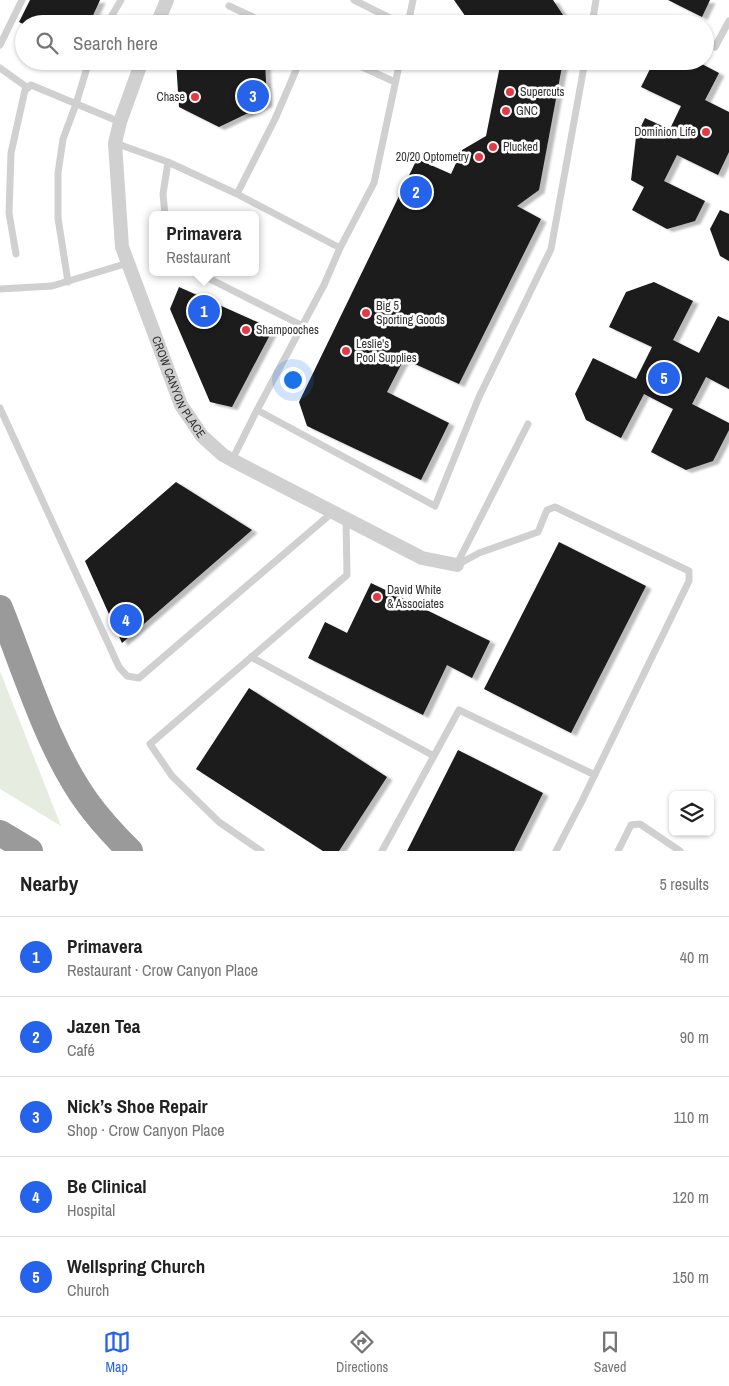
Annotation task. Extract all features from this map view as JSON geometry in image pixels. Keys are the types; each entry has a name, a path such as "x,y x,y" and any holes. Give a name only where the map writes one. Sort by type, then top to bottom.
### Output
{"highway":[{"path":"0,608 53,741 68,770 87,802 111,832 130,851"},
{"path":"0,833 30,851"}],"street":[{"path":"161,15 167,0"},
{"name":"CROW CANYON PLACE","path":"139,70 120,122 115,143 122,247 181,405 202,436 223,455 422,558 457,565"}],"lane":[{"path":"0,45 22,0"},
{"path":"112,15 121,0"},
{"path":"354,0 384,15"},
{"path":"410,15 413,0"},
{"path":"594,15 596,0"},
{"path":"229,6 248,15"},
{"path":"716,47 729,21"},
{"path":"0,68 28,88"},
{"path":"68,282 58,218 58,173 62,139 76,104 86,70"},
{"path":"237,194 275,119 296,70"},
{"path":"369,70 395,82"},
{"path":"232,460 303,326 340,248 374,183 398,70"},
{"path":"257,410 434,506 479,397 551,249 583,70"},
{"path":"16,254 9,213 11,153 25,90 31,85 120,122"},
{"path":"115,143 168,162 237,194 340,248"},
{"path":"165,211 164,194 168,162"},
{"path":"0,289 52,286 128,263"},
{"path":"204,276 303,326"},
{"path":"0,408 119,667 127,676 139,678 339,516"},
{"path":"457,565 528,424"},
{"path":"457,565 479,553 538,532 547,510 555,506 690,571 689,581 556,851"},
{"path":"260,851 219,822 172,776 150,744 347,575 339,516"},
{"path":"251,657 434,756"},
{"path":"382,851 459,710 595,775"},
{"path":"618,851 631,826 640,824 680,851"}],"shaded area":[{"path":"0,671 61,826 0,789"}],"building":[{"path":"30,0 100,0 93,15 22,15"},
{"path":"454,0 553,0 563,15 464,15"},
{"path":"668,0 710,0 703,15 698,15"},
{"path":"177,70 265,70 267,104 219,127 179,107"},
{"path":"499,70 561,70 539,190 517,206 541,219 459,384 404,359 387,392 449,423 421,480 307,426 299,402 417,159 451,174 462,150 486,136"},
{"path":"650,70 713,70 719,73 705,100 729,112 729,152 718,175 677,155 664,181 705,201 695,221 667,229 632,210 644,187 631,180 636,137 645,118 662,126 668,133 681,106 641,87"},
{"path":"720,210 729,214 729,261 720,256 710,229"},
{"path":"654,282 693,301 673,340 699,353 718,316 729,321 729,389 706,377 692,404 729,423 729,430 713,461 686,470 651,452 673,409 644,394 621,438 586,420 575,394 593,358 636,379 652,347 609,327 626,292"},
{"path":"179,287 273,329 232,407 210,402 170,309"},
{"path":"176,482 252,530 122,643 85,561"},
{"path":"559,542 646,586 571,733 484,689"},
{"path":"371,583 490,641 472,678 447,665 423,715 308,658 325,622 347,633"},
{"path":"249,688 387,777 339,851 323,851 196,769"},
{"path":"458,750 543,793 514,851 407,851"}],"place":[{"name":"Supercuts","path":"510,92"},
{"name":"Nick’s Shoe Repair","path":"253,96"},
{"name":"Chase","path":"195,97"},
{"name":"GNC","path":"506,111"},
{"name":"Dominion Life","path":"706,132"},
{"name":"Plucked","path":"493,147"},
{"name":"20/20 Optometry","path":"479,157"},
{"name":"Jazen Tea","path":"416,192"},
{"name":"Primavera","path":"204,311"},
{"name":"Big 5 Sporting Goods","path":"366,313"},
{"name":"Shampooches","path":"246,330"},
{"name":"Leslie's Pool Supplies","path":"346,351"},
{"name":"Wellspring Church","path":"664,378"},
{"name":"David White & Associates","path":"377,597"},
{"name":"Be Clinical","path":"126,620"}]}
